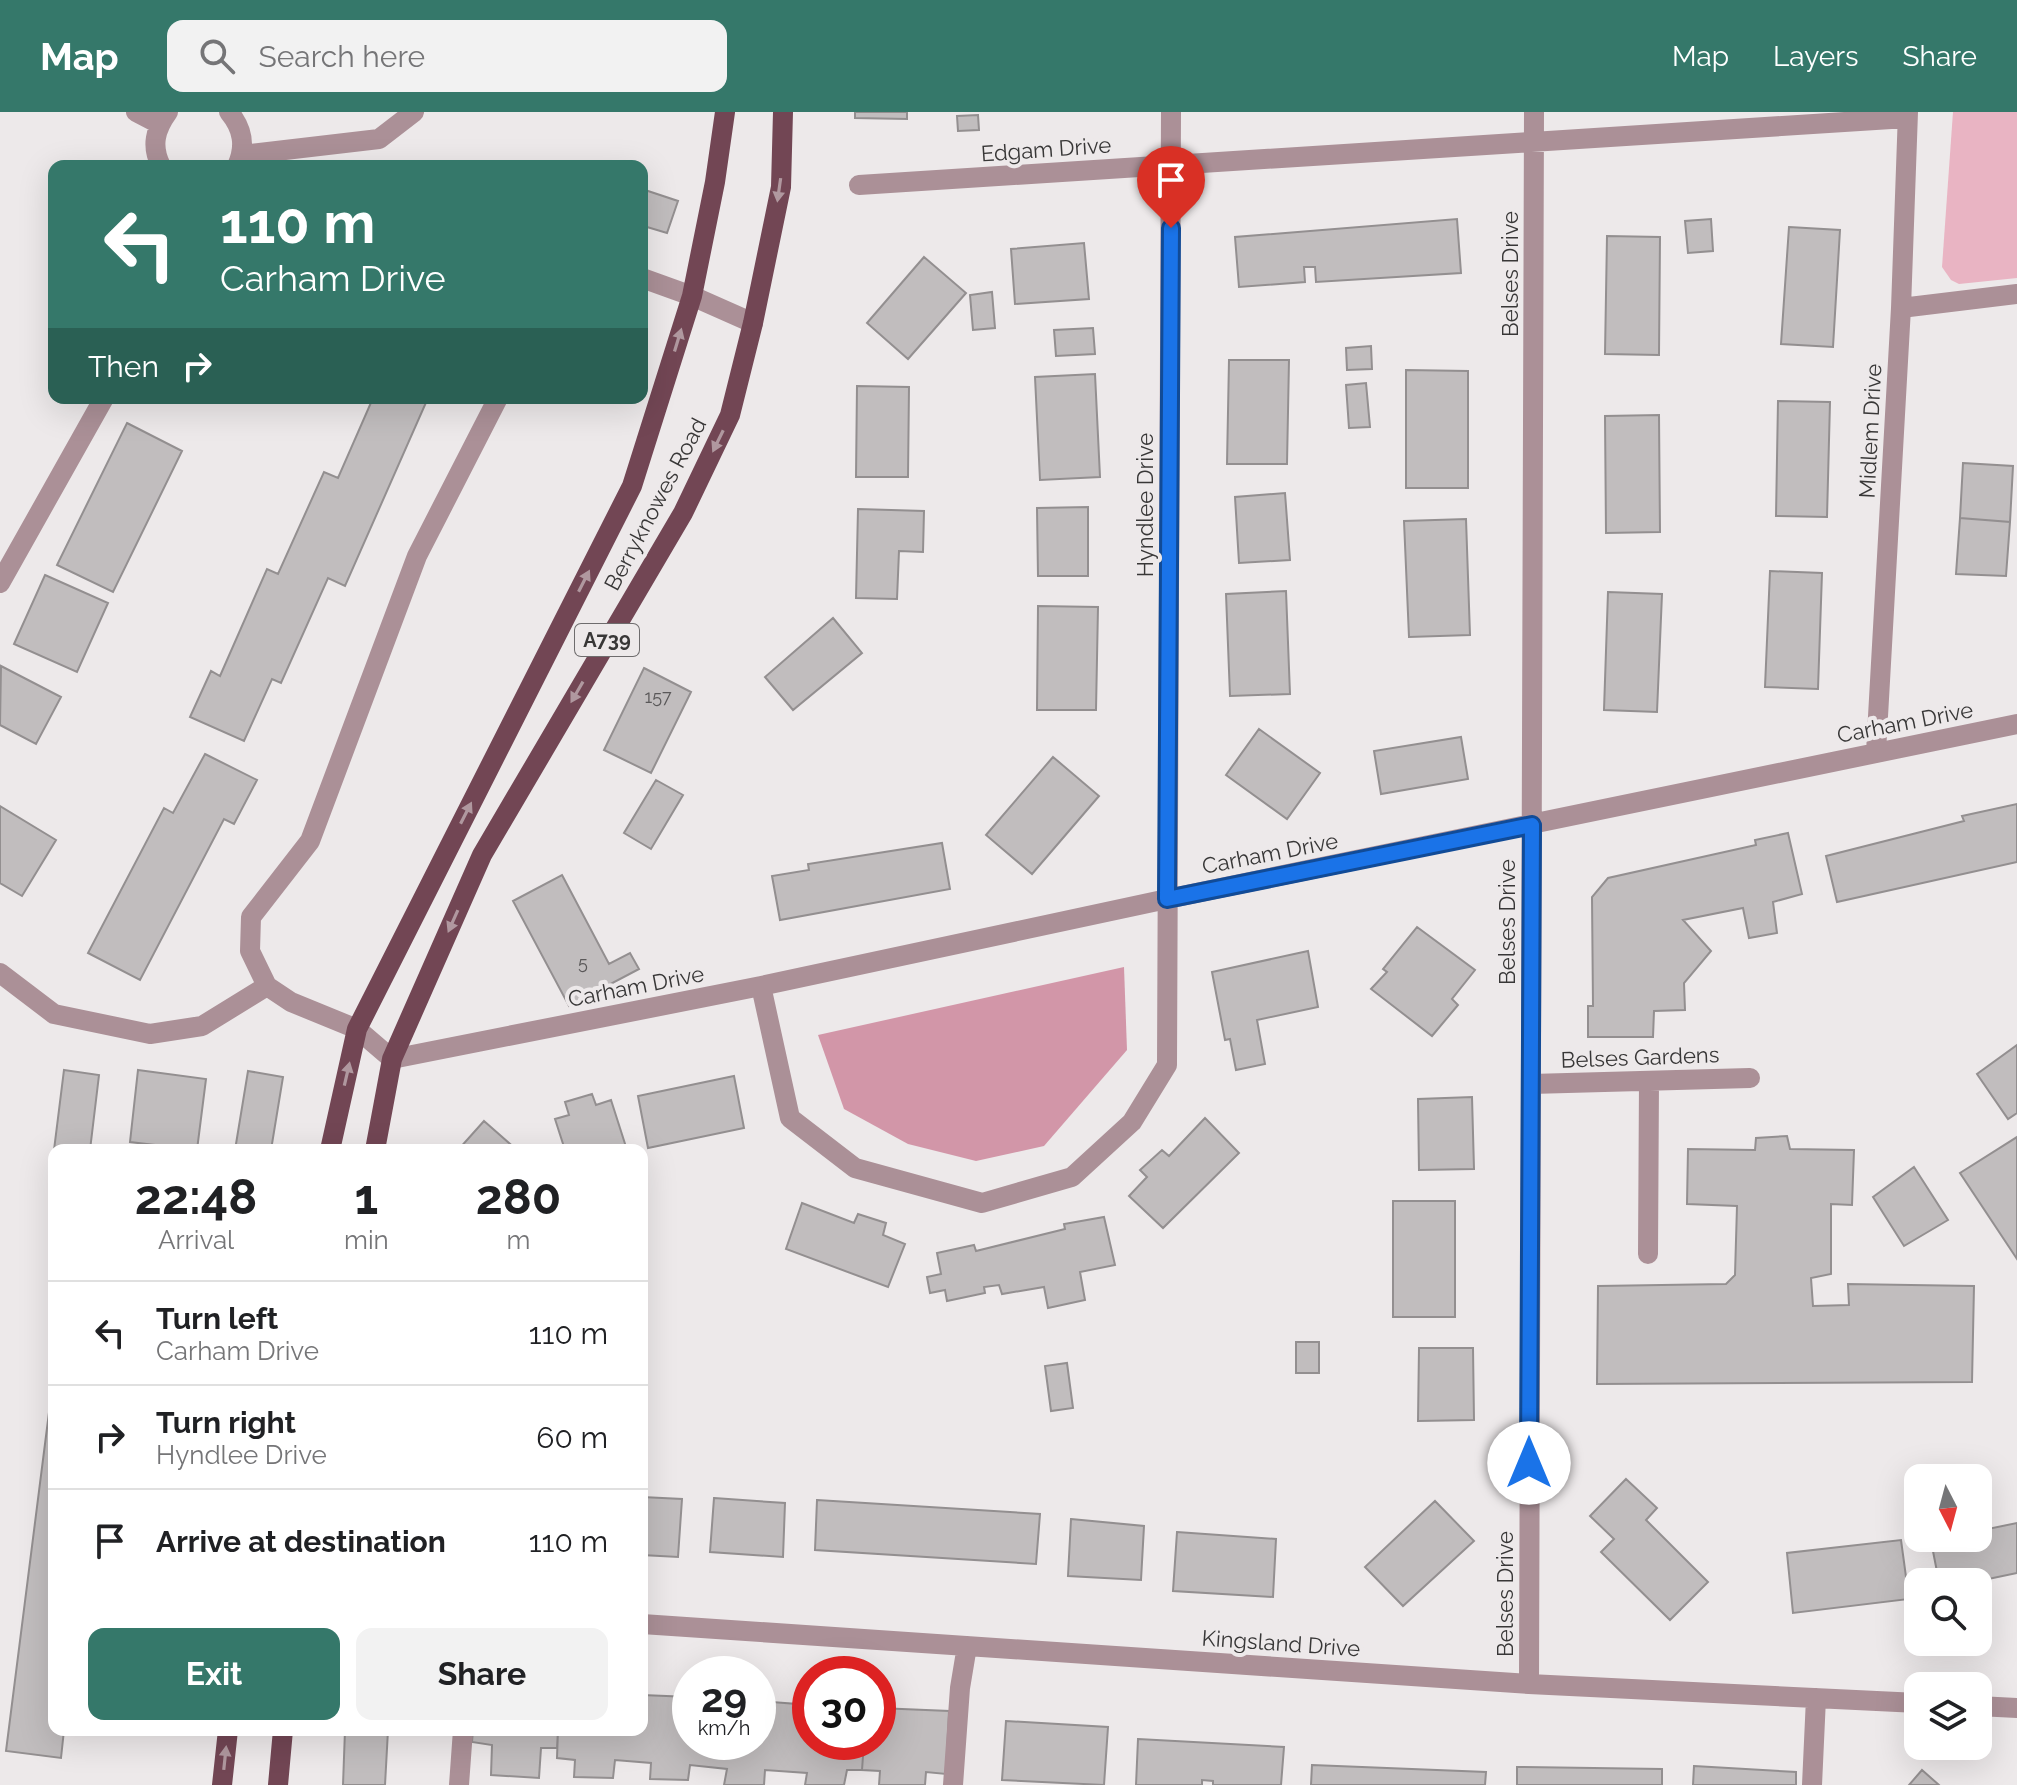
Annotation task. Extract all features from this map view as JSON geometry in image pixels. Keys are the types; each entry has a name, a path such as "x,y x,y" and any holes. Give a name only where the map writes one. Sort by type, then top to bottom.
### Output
{"main road":[{"name":"Berryknowes Road","path":"331,1144 357,1029 632,486 692,296 715,182 725,112"},
{"name":"Berryknowes Road","path":"376,1144 392,1059 482,855 690,499 730,415 781,187 783,112"},
{"path":"222,1785 227,1736"},
{"path":"278,1785 282,1736"}],"street":[{"path":"136,112 164,118 154,140 158,160"},
{"path":"229,112 238,122 243,138 239,160"},
{"path":"245,160 379,139 414,112"},
{"name":"Hyndlee Drive","path":"761,986 790,1118 855,1168 982,1203 1072,1177 1132,1122 1167,1065 1171,112"},
{"name":"Belses Drive","path":"1529,1684 1534,112"},
{"name":"Edgam Drive","path":"859,185 1907,115"},
{"name":"Midlem Drive","path":"1876,752 1901,308 1907,115"},
{"path":"648,280 753,323"},
{"path":"1901,308 2017,294"},
{"path":"0,583 101,404"},
{"path":"392,1059 357,1029 291,1002 267,986 250,951 251,917 310,841 417,556 495,404"},
{"name":"Carham Drive","path":"392,1059 761,986 2017,724"},
{"path":"0,973 54,1014 150,1034 202,1026 267,986"},
{"name":"Belses Gardens","path":"1531,1084 1750,1078"},
{"path":"1648,1254 1649,1081"},
{"name":"Kingsland Drive","path":"648,1624 1529,1684 1904,1702"},
{"path":"953,1785 960,1688 967,1646"},
{"path":"1812,1785 1816,1698"},
{"path":"1992,1707 2017,1708"},
{"path":"459,1785 463,1736"}],"shaded area":[{"path":"1953,112 2017,112 2017,278 1959,284 1951,280 1942,267"},
{"path":"1124,967 1127,1050 1044,1146 976,1161 908,1144 844,1109 818,1035"}],"building":[{"path":"855,112 907,112 907,119 855,118"},
{"path":"978,115 979,130 958,131 957,116"},
{"path":"648,191 678,201 667,233 648,227"},
{"path":"1457,219 1461,273 1316,282 1315,267 1304,267 1305,282 1239,287 1235,237"},
{"path":"1711,219 1713,251 1688,253 1685,221"},
{"path":"1789,227 1840,230 1833,347 1781,344"},
{"path":"1607,236 1660,237 1659,355 1605,354"},
{"path":"1084,243 1089,299 1015,304 1011,249"},
{"path":"924,257 966,293 908,359 867,323"},
{"path":"992,292 995,328 973,330 970,295"},
{"path":"1093,328 1095,354 1056,356 1054,330"},
{"path":"1371,346 1372,369 1347,370 1346,348"},
{"path":"1229,360 1289,360 1287,464 1227,464"},
{"path":"1406,370 1468,371 1468,488 1406,488"},
{"path":"1095,374 1100,477 1040,480 1035,377"},
{"path":"1366,383 1370,427 1349,428 1346,385"},
{"path":"857,386 909,387 908,477 856,477"},
{"path":"1778,401 1830,402 1827,517 1776,516"},
{"path":"370,404 425,404 345,586 328,578 281,683 272,679 244,741 190,717 211,671 220,676 267,569 278,574 324,472 338,478"},
{"path":"1659,415 1660,532 1606,533 1605,416"},
{"path":"127,423 182,451 113,592 57,565"},
{"path":"1963,463 2013,466 2010,522 1960,518"},
{"path":"1285,493 1290,560 1239,563 1235,497"},
{"path":"1088,507 1088,576 1038,576 1037,508"},
{"path":"858,509 924,511 923,552 899,551 897,599 856,598"},
{"path":"1960,518 2010,522 2006,576 1956,574"},
{"path":"1466,519 1470,635 1409,637 1404,521"},
{"path":"1770,571 1822,573 1818,689 1765,687"},
{"path":"45,575 108,603 77,672 14,644"},
{"path":"1286,591 1290,694 1230,696 1226,594"},
{"path":"1608,592 1662,594 1657,712 1604,710"},
{"path":"1038,606 1098,607 1096,710 1037,710"},
{"path":"833,618 862,653 793,710 765,677"},
{"path":"1,666 61,697 36,744 0,725"},
{"path":"644,668 691,692 651,773 604,750"},
{"path":"1259,729 1320,773 1287,819 1226,775"},
{"path":"1461,737 1468,779 1381,794 1374,751"},
{"path":"205,754 257,780 234,824 224,819 140,980 88,953 164,808 173,813"},
{"path":"1053,757 1099,796 1032,874 986,835"},
{"path":"656,780 683,795 651,849 624,833"},
{"path":"2017,804 2017,862 1837,902 1826,856 1964,821 1962,816"},
{"path":"0,806 56,840 22,896 0,883"},
{"path":"1788,833 1802,894 1773,902 1777,933 1749,938 1743,908 1683,920 1711,951 1684,983 1685,1010 1654,1011 1653,1037 1588,1037 1588,1006 1593,1006 1592,897 1608,878 1756,845 1755,840"},
{"path":"942,843 950,889 780,920 772,876 809,870 808,864"},
{"path":"562,875 609,964 630,953 639,969 569,1006 513,901"},
{"path":"1417,927 1475,970 1452,999 1458,1005 1432,1036 1371,989 1387,972 1383,969"},
{"path":"1308,951 1318,1007 1257,1020 1265,1064 1236,1070 1230,1039 1225,1040 1212,972"},
{"path":"2017,1045 2017,1113 2008,1119 1977,1074"},
{"path":"64,1070 99,1075 91,1144 55,1144"},
{"path":"138,1070 206,1079 198,1144 130,1142"},
{"path":"248,1071 283,1077 272,1144 236,1144"},
{"path":"734,1076 744,1128 648,1148 638,1096"},
{"path":"592,1094 596,1105 611,1100 625,1144 563,1144 555,1119 569,1115 565,1102"},
{"path":"1472,1097 1474,1169 1419,1170 1418,1099"},
{"path":"1205,1118 1239,1153 1163,1228 1129,1196 1147,1177 1140,1170 1162,1150 1169,1156"},
{"path":"484,1121 510,1144 463,1144"},
{"path":"1787,1136 1790,1149 1854,1150 1852,1205 1831,1204 1831,1274 1811,1278 1813,1306 1849,1305 1848,1284 1974,1286 1972,1382 1597,1384 1598,1286 1726,1284 1735,1275 1737,1206 1687,1204 1688,1149 1755,1150 1756,1138"},
{"path":"2017,1137 2017,1259 1960,1173"},
{"path":"1914,1167 1948,1220 1904,1246 1873,1197"},
{"path":"1393,1201 1455,1201 1455,1317 1393,1317"},
{"path":"802,1203 854,1223 858,1214 886,1223 883,1235 905,1244 888,1287 786,1249"},
{"path":"1104,1217 1115,1265 1080,1272 1085,1300 1048,1308 1044,1287 1002,1294 999,1285 984,1287 985,1293 947,1301 945,1290 930,1293 927,1277 941,1274 937,1253 974,1245 976,1251 1065,1229 1064,1224"},
{"path":"1296,1342 1319,1342 1319,1373 1296,1373"},
{"path":"1419,1348 1473,1348 1474,1420 1418,1421"},
{"path":"1067,1363 1073,1408 1051,1411 1045,1366"},
{"path":"48,1420 48,1736 63,1736 61,1758 6,1751"},
{"path":"1626,1479 1657,1508 1646,1520 1708,1582 1670,1620 1601,1552 1614,1539 1590,1516"},
{"path":"648,1497 682,1499 678,1557 648,1555"},
{"path":"714,1498 785,1503 783,1557 710,1552"},
{"path":"817,1500 1040,1514 1036,1564 815,1550"},
{"path":"1435,1501 1474,1541 1403,1606 1365,1567"},
{"path":"1071,1519 1144,1526 1141,1580 1068,1576"},
{"path":"2017,1523 2017,1573 1992,1578 1992,1568 1936,1568 1933,1552 1992,1552 1992,1528"},
{"path":"1177,1532 1276,1539 1273,1597 1173,1591"},
{"path":"1901,1540 1904,1600 1793,1613 1787,1553"},
{"path":"648,1695 672,1696 672,1760 776,1760 776,1702 792,1704 792,1760 863,1760 862,1770 847,1770 844,1785 805,1785 807,1773 765,1770 764,1785 724,1785 727,1769 690,1765 688,1780 650,1779 651,1763 615,1760 613,1778 574,1777 575,1760 557,1758 558,1736 648,1736"},
{"path":"896,1709 949,1711 946,1774 926,1772 925,1785 879,1785 880,1771 862,1770 863,1760 896,1760"},
{"path":"1006,1721 1108,1727 1104,1785 1002,1780"},
{"path":"345,1736 388,1736 385,1785 343,1785"},
{"path":"472,1736 558,1736 557,1748 541,1748 539,1778 491,1775 492,1745 472,1742"},
{"path":"1138,1739 1284,1747 1281,1785 1213,1785 1213,1781 1202,1780 1202,1785 1136,1785"},
{"path":"1312,1765 1486,1772 1485,1785 1311,1785"},
{"path":"1694,1766 1796,1772 1796,1785 1693,1785"},
{"path":"1517,1767 1662,1769 1662,1785 1517,1785"},
{"path":"1922,1770 1939,1785 1909,1785"}],"route":[{"path":"1171,228 1167,899 1532,825 1529,1463"}]}
